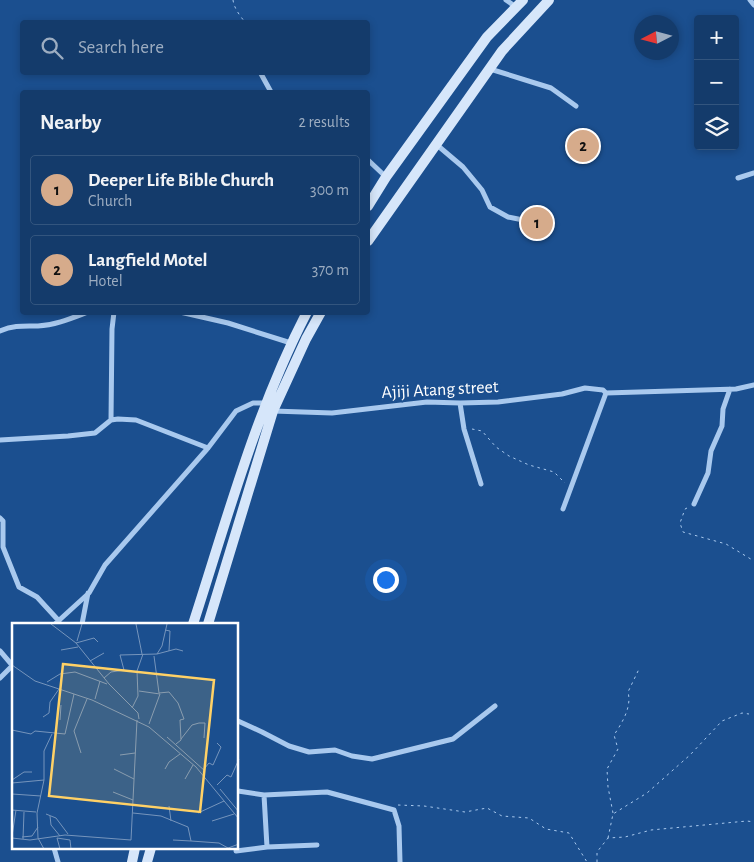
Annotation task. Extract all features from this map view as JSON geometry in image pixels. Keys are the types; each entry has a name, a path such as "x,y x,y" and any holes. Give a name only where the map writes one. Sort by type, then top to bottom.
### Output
{"main road":[{"path":"370,238 401,191 437,145 502,51 550,0"},
{"path":"370,203 386,177 487,37 519,4"},
{"path":"193,623 265,403 305,315"},
{"path":"208,623 273,411 306,339 319,315"}],"street":[{"path":"506,0 519,4"},
{"path":"750,0 754,5"},
{"path":"490,70 551,88 576,106"},
{"path":"262,75 270,90"},
{"path":"437,145 463,167 482,190 490,207 508,218 533,222"},
{"path":"370,162 386,177"},
{"path":"738,178 754,173"},
{"path":"0,331 5,327 38,326 60,322 80,315"},
{"path":"111,420 114,315"},
{"path":"193,315 228,323 291,343"},
{"name":"Ajiji Atang street","path":"273,411 326,414 427,402 460,404 498,402 562,394 585,388 603,390 606,393 730,389 754,385"},
{"path":"694,504 708,473 711,451 722,426 723,409 730,389"},
{"path":"564,509 606,393"},
{"path":"0,518 3,521 3,547 20,587 36,597 57,623 88,592 105,565 208,448 236,411 252,402 265,403"},
{"path":"460,404 472,460 481,484"},
{"path":"0,440 95,433 111,420 118,419 136,420 208,448"},
{"path":"82,623 88,592"},
{"path":"0,651 12,664"},
{"path":"0,678 12,666"},
{"path":"239,721 289,746 310,752 335,750 352,756 372,759 454,739 495,706"},
{"path":"239,791 264,795 326,792 394,810 399,826 400,862"},
{"path":"264,795 267,847"},
{"path":"236,851 267,847 317,845"}],"path":[{"path":"233,0 243,20"},
{"path":"464,427 482,431 496,447 509,456 529,465 554,472 571,490"},
{"path":"694,504 685,509 680,523 683,532 726,544 754,561"},
{"path":"597,862 597,852 608,838 613,814 608,787 608,769 618,749 614,735 623,722 630,700 628,692 639,669"},
{"path":"613,814 647,792 690,755 722,721 742,713 749,714"},
{"path":"396,805 424,806 465,812 487,808 502,816 529,818 546,829 570,833 587,862"},
{"path":"608,838 625,838 661,829 747,821 754,822"}],"place":[{"name":"Langfield Motel","path":"583,146"},
{"name":"Deeper Life Bible Church","path":"537,223"}]}
